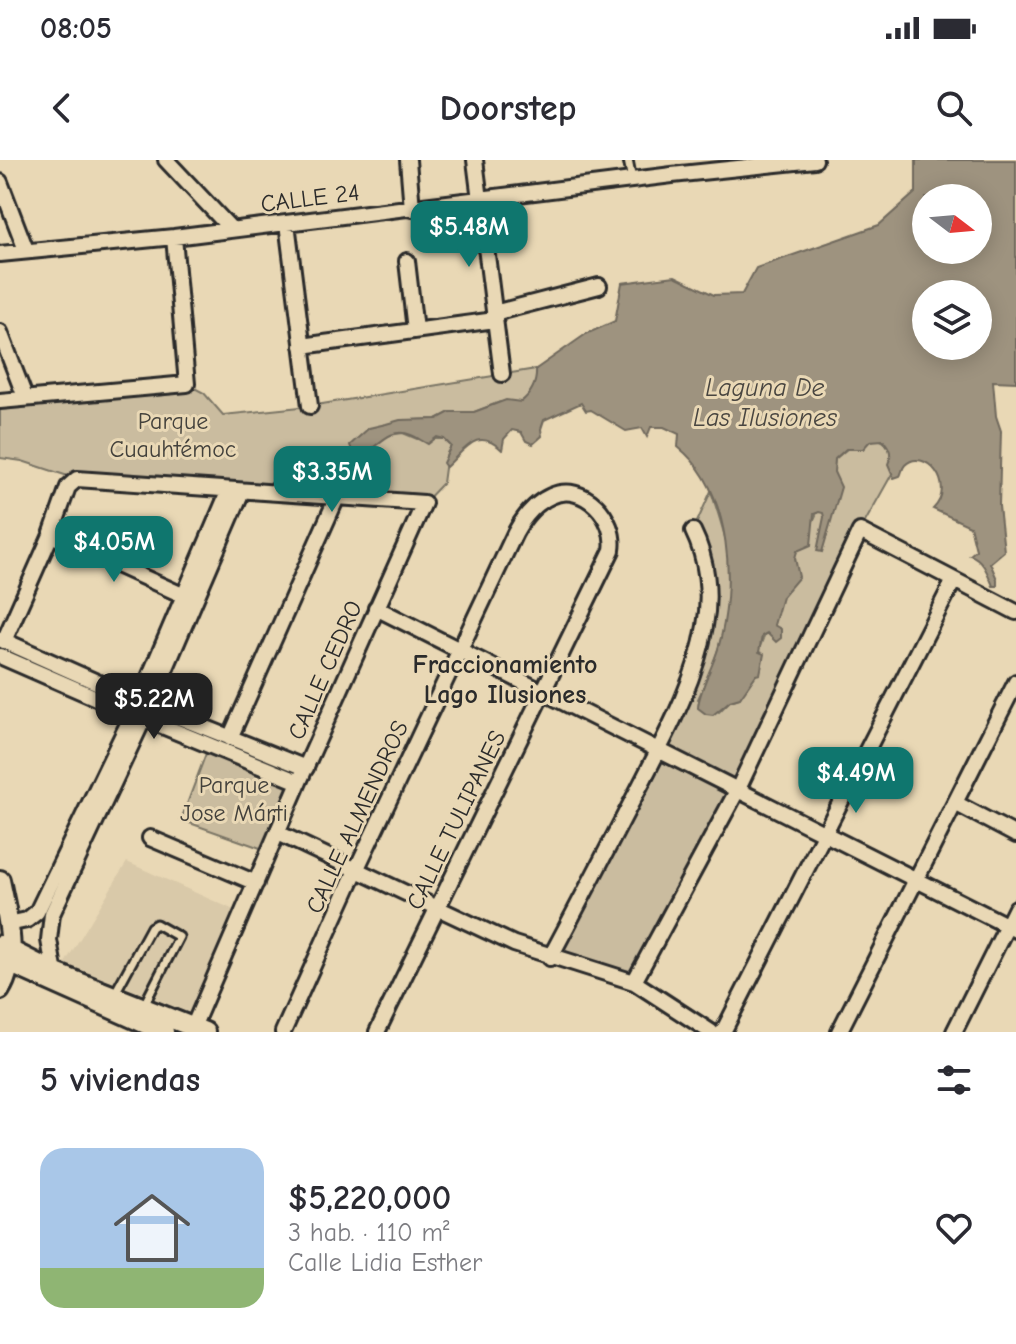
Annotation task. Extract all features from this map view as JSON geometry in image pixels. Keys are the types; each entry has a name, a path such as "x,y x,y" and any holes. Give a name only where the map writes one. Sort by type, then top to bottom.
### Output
{"main road":[{"path":"0,880 8,924 0,990"},
{"path":"6,955 161,1027 196,1030"},
{"path":"56,979 143,1007 161,1027"}],"street":[{"path":"166,160 232,230"},
{"path":"408,160 412,209"},
{"path":"475,160 502,374"},
{"name":"CALLE 24","path":"0,254 174,237 815,160"},
{"path":"0,182 26,250"},
{"path":"287,223 310,406"},
{"path":"0,401 187,384 174,237"},
{"path":"407,261 415,330"},
{"path":"302,346 495,317 599,286"},
{"path":"0,332 25,397"},
{"path":"230,738 338,495 77,479 68,487 51,535 1,645 141,710 302,775"},
{"path":"56,979 49,940 52,914 236,490"},
{"name":"CALLE ALMENDROS","path":"283,1032 515,533 527,515 555,494 570,494 590,501"},
{"name":"CALLE CEDRO","path":"196,1030 302,775 424,503 338,495"},
{"name":"CALLE TULIPANES","path":"377,1032 612,550 609,523 590,501"},
{"path":"550,958 658,751 690,675 706,622 706,573 702,551 693,531"},
{"path":"634,982 738,789 860,531 1016,612"},
{"path":"51,535 188,597"},
{"path":"723,1032 954,580"},
{"path":"376,608 1012,927"},
{"path":"839,1032 1016,682"},
{"path":"141,710 230,738 302,775"},
{"path":"8,924 27,920 37,912 141,710"},
{"path":"955,803 1016,835"},
{"path":"278,833 357,868 437,909 550,958 634,982 711,1032"},
{"path":"150,838 256,883"},
{"path":"954,1032 1012,927 1016,908"}],"lane":[{"path":"628,160 632,180"},
{"path":"114,996 151,927 158,925 179,937 143,1007"}],"shaded area":[{"path":"127,862 234,910 191,1013 65,963"}],"green space":[{"name":"Parque Cuauhtémoc","path":"536,369 537,381 521,402 500,402 474,412 450,412 437,419 413,420 351,452 360,457 378,441 403,433 417,439 444,439 451,446 447,453 443,483 424,503 77,479 22,461 0,458 0,401 187,384 204,393 223,415 310,406"},
{"path":"877,439 887,445 897,465 860,531 634,982 550,958 658,751 707,615 693,531 711,491 727,544 729,590 719,647 698,699 719,712 730,701 740,698 797,551 826,493 835,459 847,449"},
{"name":"Parque Jose Márti","path":"208,748 295,781 266,850 181,820"}],"water":[{"name":"Laguna De Las Ilusiones","path":"916,160 1016,160 1016,382 993,381 996,416 1001,431 999,506 1004,551 990,563 997,586 993,586 982,563 970,555 976,550 970,526 933,509 942,489 936,471 929,464 913,460 904,466 900,476 894,478 888,464 890,451 883,440 870,441 863,449 846,449 835,459 834,472 841,487 822,552 817,551 824,517 819,512 814,514 811,545 797,551 795,558 799,577 782,597 774,625 781,629 781,638 776,642 767,633 762,636 759,652 764,654 760,674 756,675 740,698 730,701 713,715 698,708 724,624 728,569 725,541 720,514 710,488 696,466 678,447 679,434 664,427 651,427 647,437 642,428 626,431 591,410 586,411 581,403 544,420 542,436 533,444 526,441 521,432 512,430 504,439 502,450 493,443 478,440 446,467 443,463 451,446 437,437 428,444 411,435 394,434 368,452 354,456 350,445 369,428 400,420 437,419 450,412 474,412 506,400 521,402 533,387 536,369 586,334 615,321 622,283 675,276 714,295 742,294 756,268 879,225 912,196 912,264 992,264 992,184 916,184"}],"district":[{"name":"Fraccionamiento Lago Ilusiones","path":"505,680"}]}
